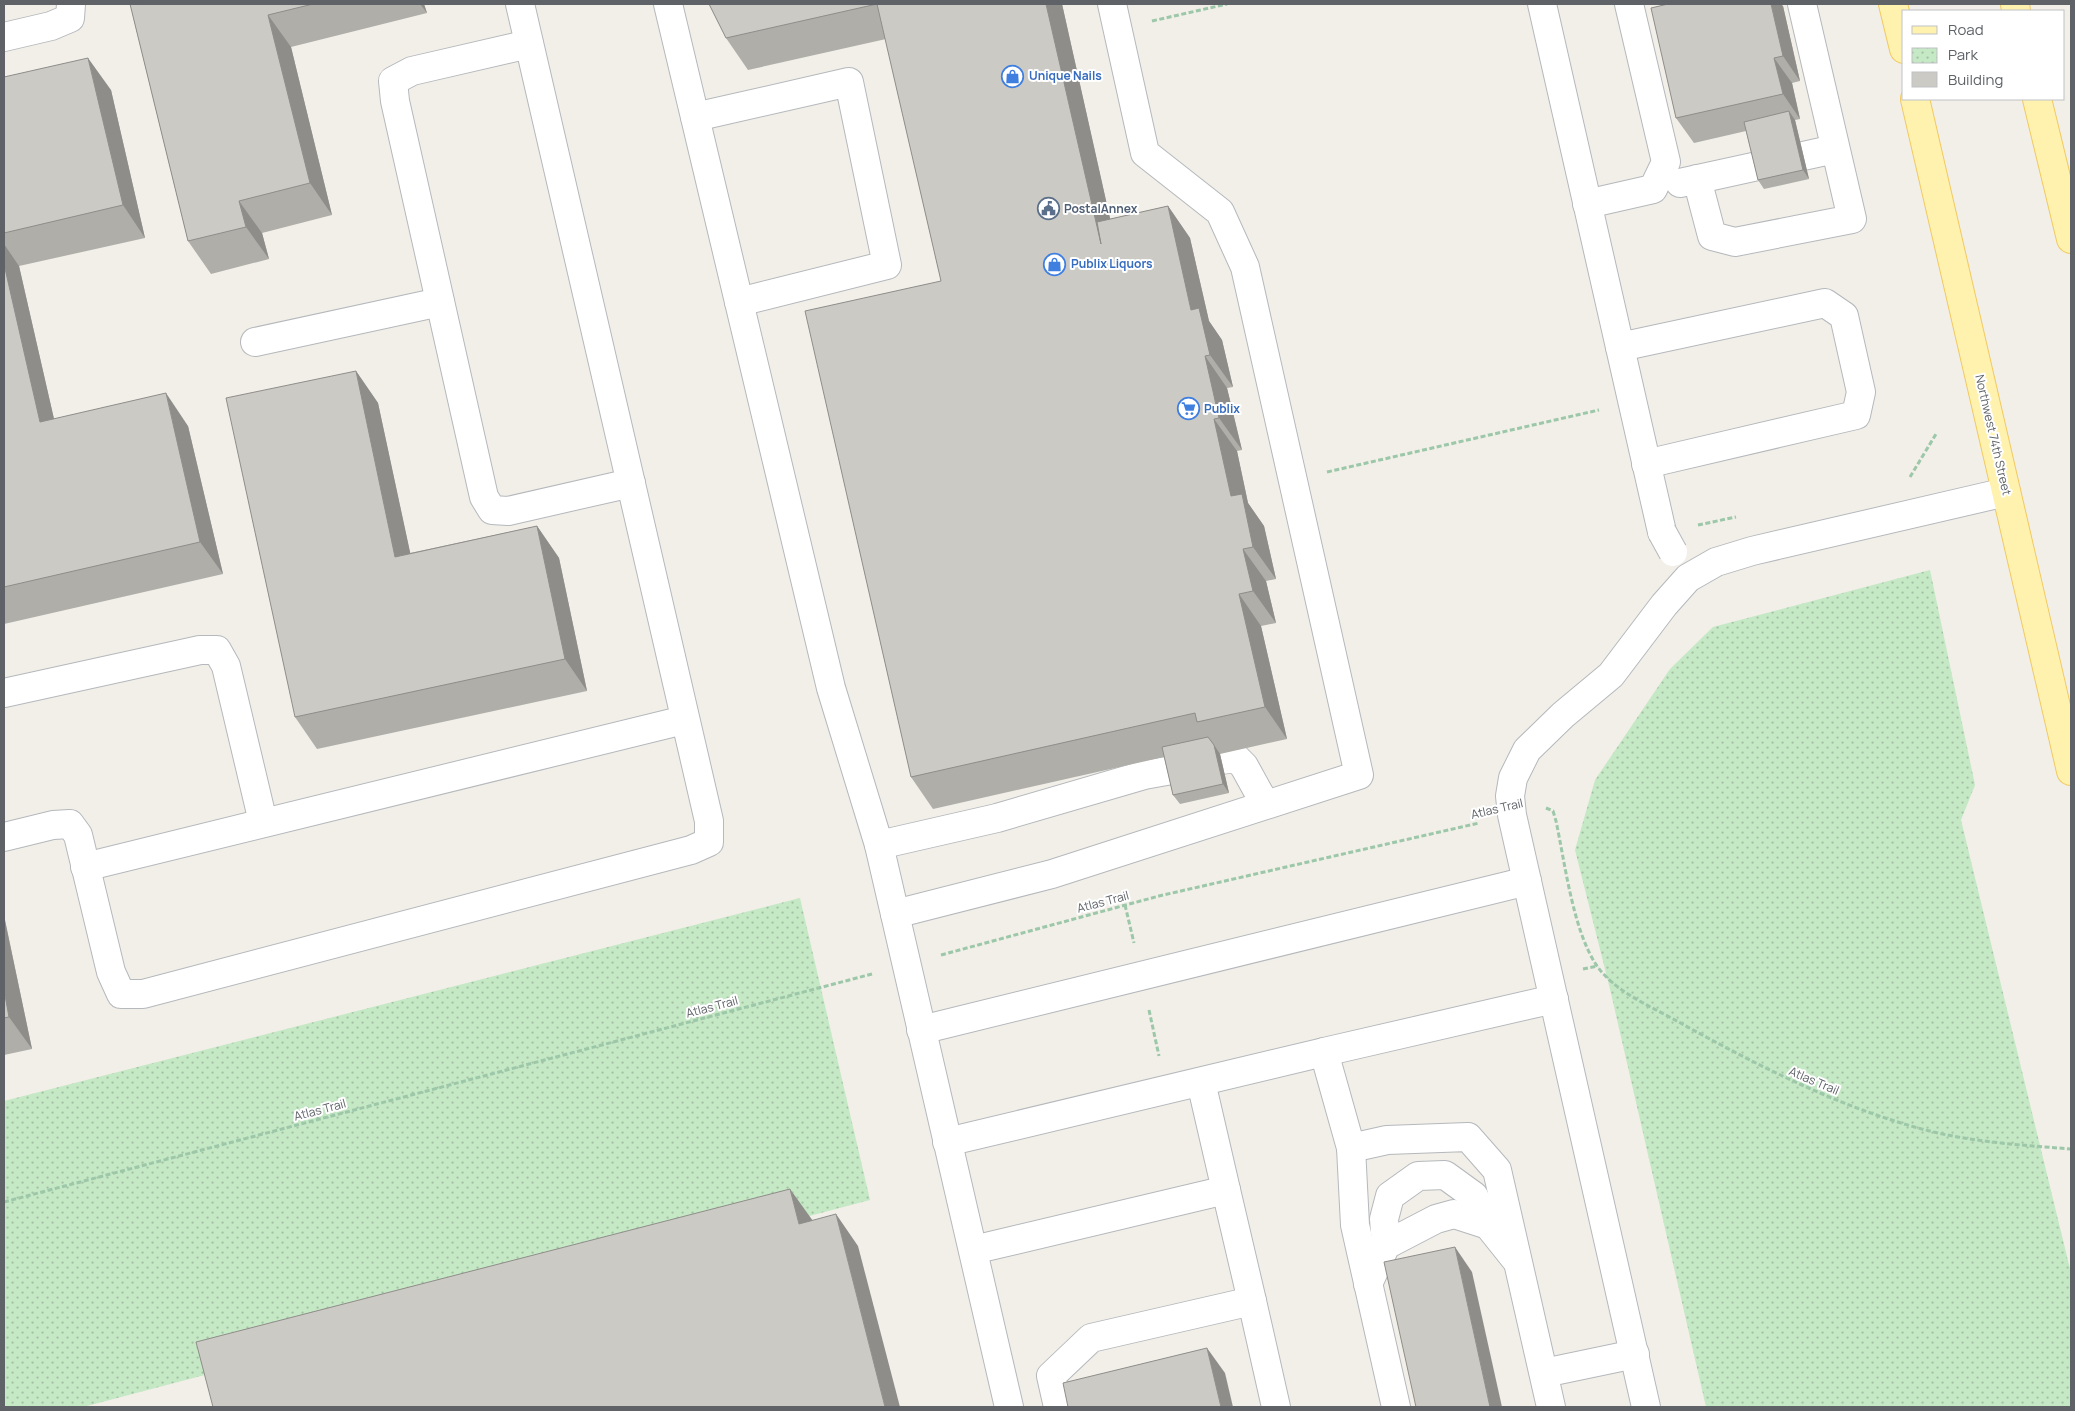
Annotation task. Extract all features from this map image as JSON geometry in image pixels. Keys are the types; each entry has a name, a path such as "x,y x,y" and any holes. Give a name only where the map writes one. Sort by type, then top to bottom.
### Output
{"main road":[{"path":"1894,4 1902,39"},
{"name":"Northwest 74th Street","path":"1915,100 2071,771"},
{"path":"2038,100 2071,239"}],"lane":[{"path":"4,37 51,26 70,18 71,4"},
{"path":"4,837 54,825 70,824 78,835 111,972 121,994 143,994 691,850 709,842 709,821 684,720 520,4"},
{"path":"668,4 831,688 879,844 1009,1407"},
{"path":"1542,4 1646,464 1667,542 1688,578"},
{"path":"1628,4 1666,162 1653,189"},
{"path":"1698,179 1712,236 1734,242 1852,219 1802,4"},
{"path":"894,914 1052,874 1359,775 1245,267 1220,212 1145,154 1114,16"},
{"path":"529,44 412,71 393,81 394,101 484,497 492,510 508,510 631,483"},
{"path":"695,117 849,82 887,266 739,302"},
{"path":"1587,204 1835,148"},
{"path":"255,342 440,302"},
{"path":"1620,347 1825,303 1844,316 1860,392 1856,415 1646,464"},
{"path":"1646,1407 1512,815 1510,796 1513,778 1527,750 1563,715 1611,675 1664,605 1688,578 1716,562 1752,551 2006,492"},
{"path":"4,693 200,650 217,650 226,666 263,822"},
{"path":"85,867 684,720"},
{"path":"1221,760 1236,758 1244,766 1266,804"},
{"path":"879,844 996,818 1144,775 1172,770"},
{"path":"922,1030 1527,881"},
{"path":"947,1142 1554,999"},
{"path":"1324,1052 1351,1148 1355,1225 1396,1407"},
{"path":"1201,1082 1276,1407"},
{"path":"1351,1148 1387,1140 1468,1137 1497,1170 1551,1407"},
{"path":"1368,1284 1386,1245 1384,1219 1390,1196 1418,1176 1445,1175 1474,1196 1488,1226 1520,1266"},
{"path":"973,1250 1226,1190"},
{"path":"1386,1245 1436,1219 1454,1214 1488,1226"},
{"path":"1058,1407 1051,1376 1091,1338 1252,1301"},
{"path":"1544,1374 1635,1354"}],"path":[{"path":"1114,16 1227,4"},
{"name":"Atlas Trail","path":"4,1202 906,965 1159,896 1547,808 1553,811 1583,940 1598,966 1622,990 1733,1052 1790,1081 1866,1112 1920,1129 1974,1140 2071,1149"}],"green space":[{"path":"1930,570 1975,785 1961,820 2071,1273 2071,1407 1706,1407 1610,989 1575,850 1595,780 1670,669 1713,627"},
{"path":"800,898 870,1200 83,1407 4,1407 4,1101"}],"building":[{"path":"130,4 313,4 268,15 310,183 239,201 246,227 188,241"},
{"path":"709,4 877,4 726,38"},
{"path":"877,4 1046,4 1101,244 1097,222 1168,206 1191,310 1199,308 1210,355 1205,356 1219,418 1214,419 1231,496 1242,494 1253,547 1243,549 1253,591 1239,594 1265,707 1197,722 1195,713 911,777 805,311 941,281"},
{"path":"1668,4 1771,4 1783,56 1774,58 1783,94 1676,118 1651,8"},
{"path":"88,58 123,205 4,233 4,77"},
{"path":"1789,111 1803,170 1758,180 1744,122"},
{"path":"4,264 40,422 166,393 200,542 4,587"},
{"path":"356,371 395,557 537,526 565,659 295,717 226,398"},
{"path":"1208,737 1214,745 1223,784 1173,795 1162,747"},
{"path":"4,990 9,1017 4,1018"},
{"path":"790,1189 799,1224 836,1214 885,1407 213,1407 196,1342"},
{"path":"1455,1247 1490,1407 1416,1407 1384,1262"},
{"path":"1207,1348 1221,1407 1068,1407 1063,1383"}],"place":[{"name":"Unique Nails","path":"1013,76"},
{"name":"PostalAnnex","path":"1048,209"},
{"name":"Publix Liquors","path":"1055,264"},
{"name":"Publix","path":"1188,409"}]}
